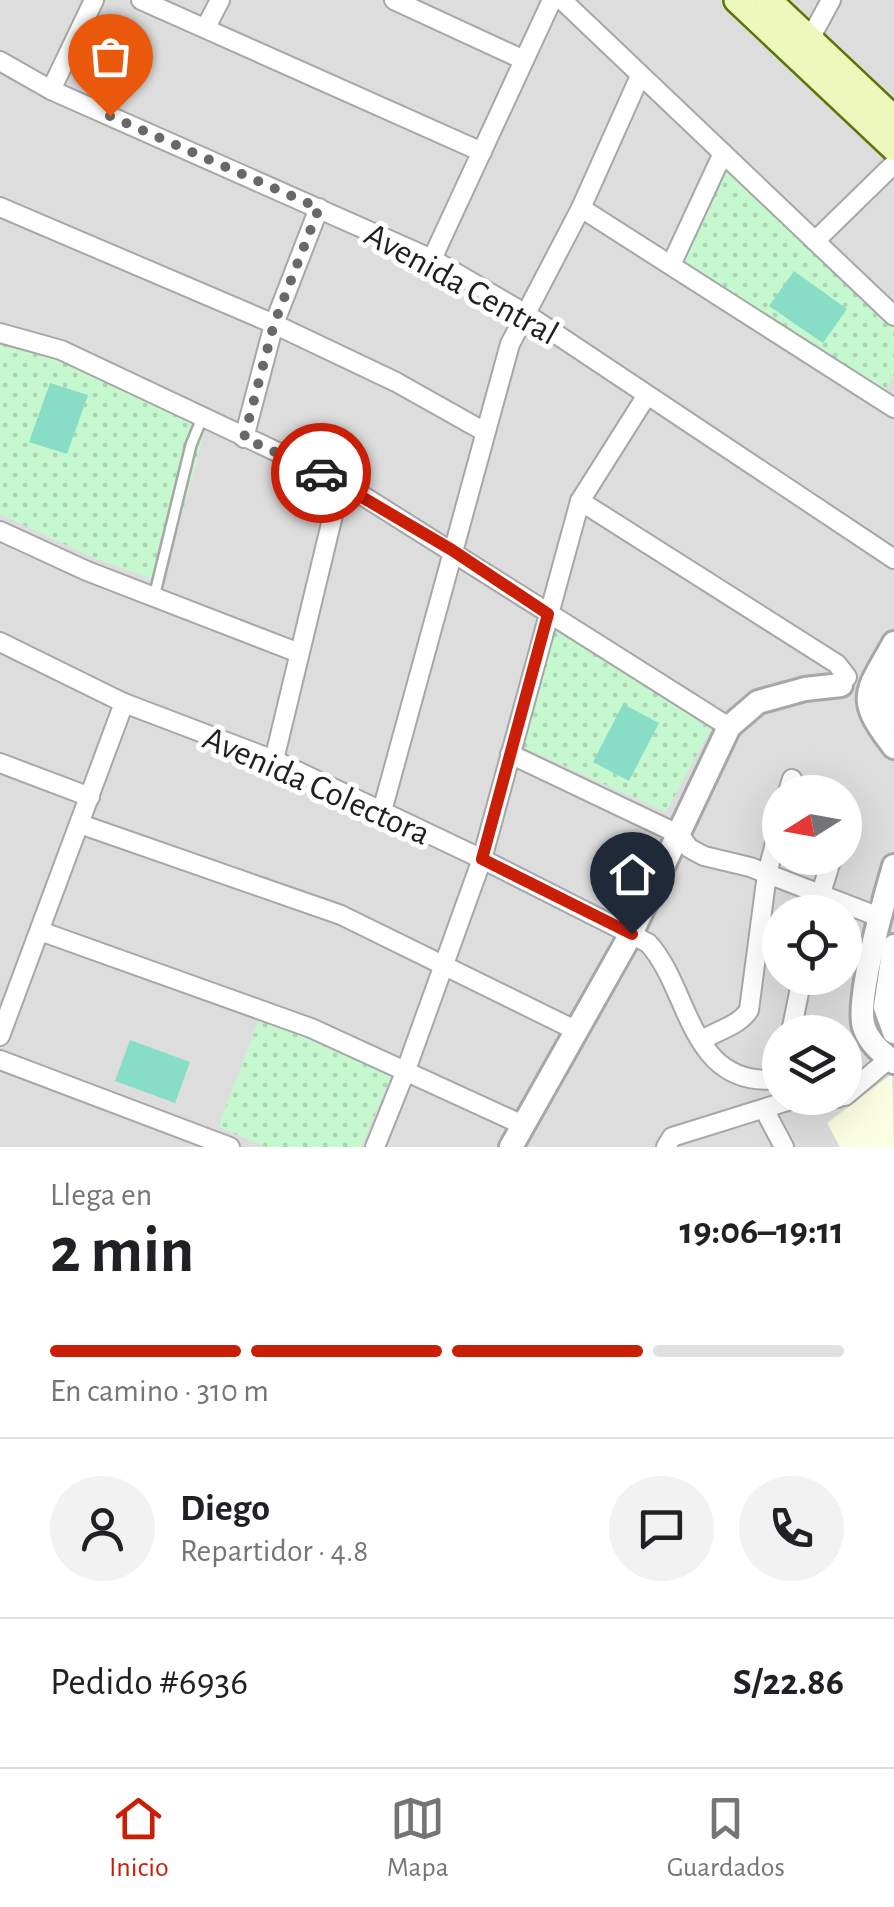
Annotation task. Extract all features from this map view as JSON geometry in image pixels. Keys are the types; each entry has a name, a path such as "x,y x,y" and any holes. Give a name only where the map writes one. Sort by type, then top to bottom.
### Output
{"main road":[{"path":"737,0 894,118"},
{"path":"768,0 805,49 894,148"}],"street":[{"path":"51,90 94,0"},
{"path":"141,0 482,152"},
{"path":"206,27 220,0"},
{"path":"394,0 524,60"},
{"path":"432,259 552,0"},
{"path":"562,0 894,316"},
{"path":"805,49 830,0"},
{"name":"Avenida Central","path":"0,61 51,90 432,259 526,314 894,559"},
{"path":"382,811 510,344 581,208 640,76"},
{"path":"670,265 723,153"},
{"path":"815,241 894,164"},
{"path":"0,207 274,324 396,382 485,432"},
{"path":"244,438 274,324 319,208"},
{"path":"581,208 892,402"},
{"path":"0,333 61,350 341,482 729,727"},
{"path":"374,1147 482,859 580,502 646,395"},
{"path":"274,760 341,482"},
{"path":"580,502 872,690"},
{"path":"0,531 87,571 299,653"},
{"name":"Avenida Colectora","path":"0,642 124,703 274,760 648,943 663,959 690,1026 701,1041"},
{"path":"894,643 872,690 870,716 894,747"},
{"path":"510,1147 632,934 729,727 758,702 805,689 872,690"},
{"path":"0,1036 124,703"},
{"path":"510,754 680,834 690,848 704,856 762,873"},
{"path":"0,763 90,797"},
{"path":"80,824 340,915 576,1030"},
{"path":"862,1080 891,1061 865,1032 861,1016 879,918 894,866"},
{"path":"762,1080 720,1063 701,1041 718,1029 743,1020 749,1010 767,875"},
{"path":"770,875 879,918"},
{"path":"819,893 826,875"},
{"path":"40,931 256,1007 523,1124"},
{"path":"894,946 885,1007 894,1032"},
{"path":"0,1060 230,1147"},
{"path":"672,1144 762,1111"},
{"path":"767,1115 784,1147"}],"lane":[{"path":"154,597 202,418"}],"shaded area":[{"path":"0,0 894,0 894,1147 0,1147"},
{"path":"892,1074 894,1147 840,1147 827,1123 838,1115 862,1115 862,1097"}],"green space":[{"path":"725,168 894,329 894,375 884,392 682,261"},
{"path":"794,271 847,309 823,343 769,306"},
{"path":"0,340 60,357 206,427 163,583 94,558 0,514"},
{"path":"50,383 88,395 67,454 29,442"},
{"path":"551,626 711,729 666,812 520,746"},
{"path":"623,704 659,723 629,781 593,762"},
{"path":"259,1019 393,1073 361,1147 267,1147 218,1127"},
{"path":"130,1040 190,1062 175,1103 115,1081"}],"way so far":[{"path":"110,116 319,208 274,324 244,438 321,473"}],"route":[{"path":"321,473 452,550 548,614 482,859 632,934"}]}
